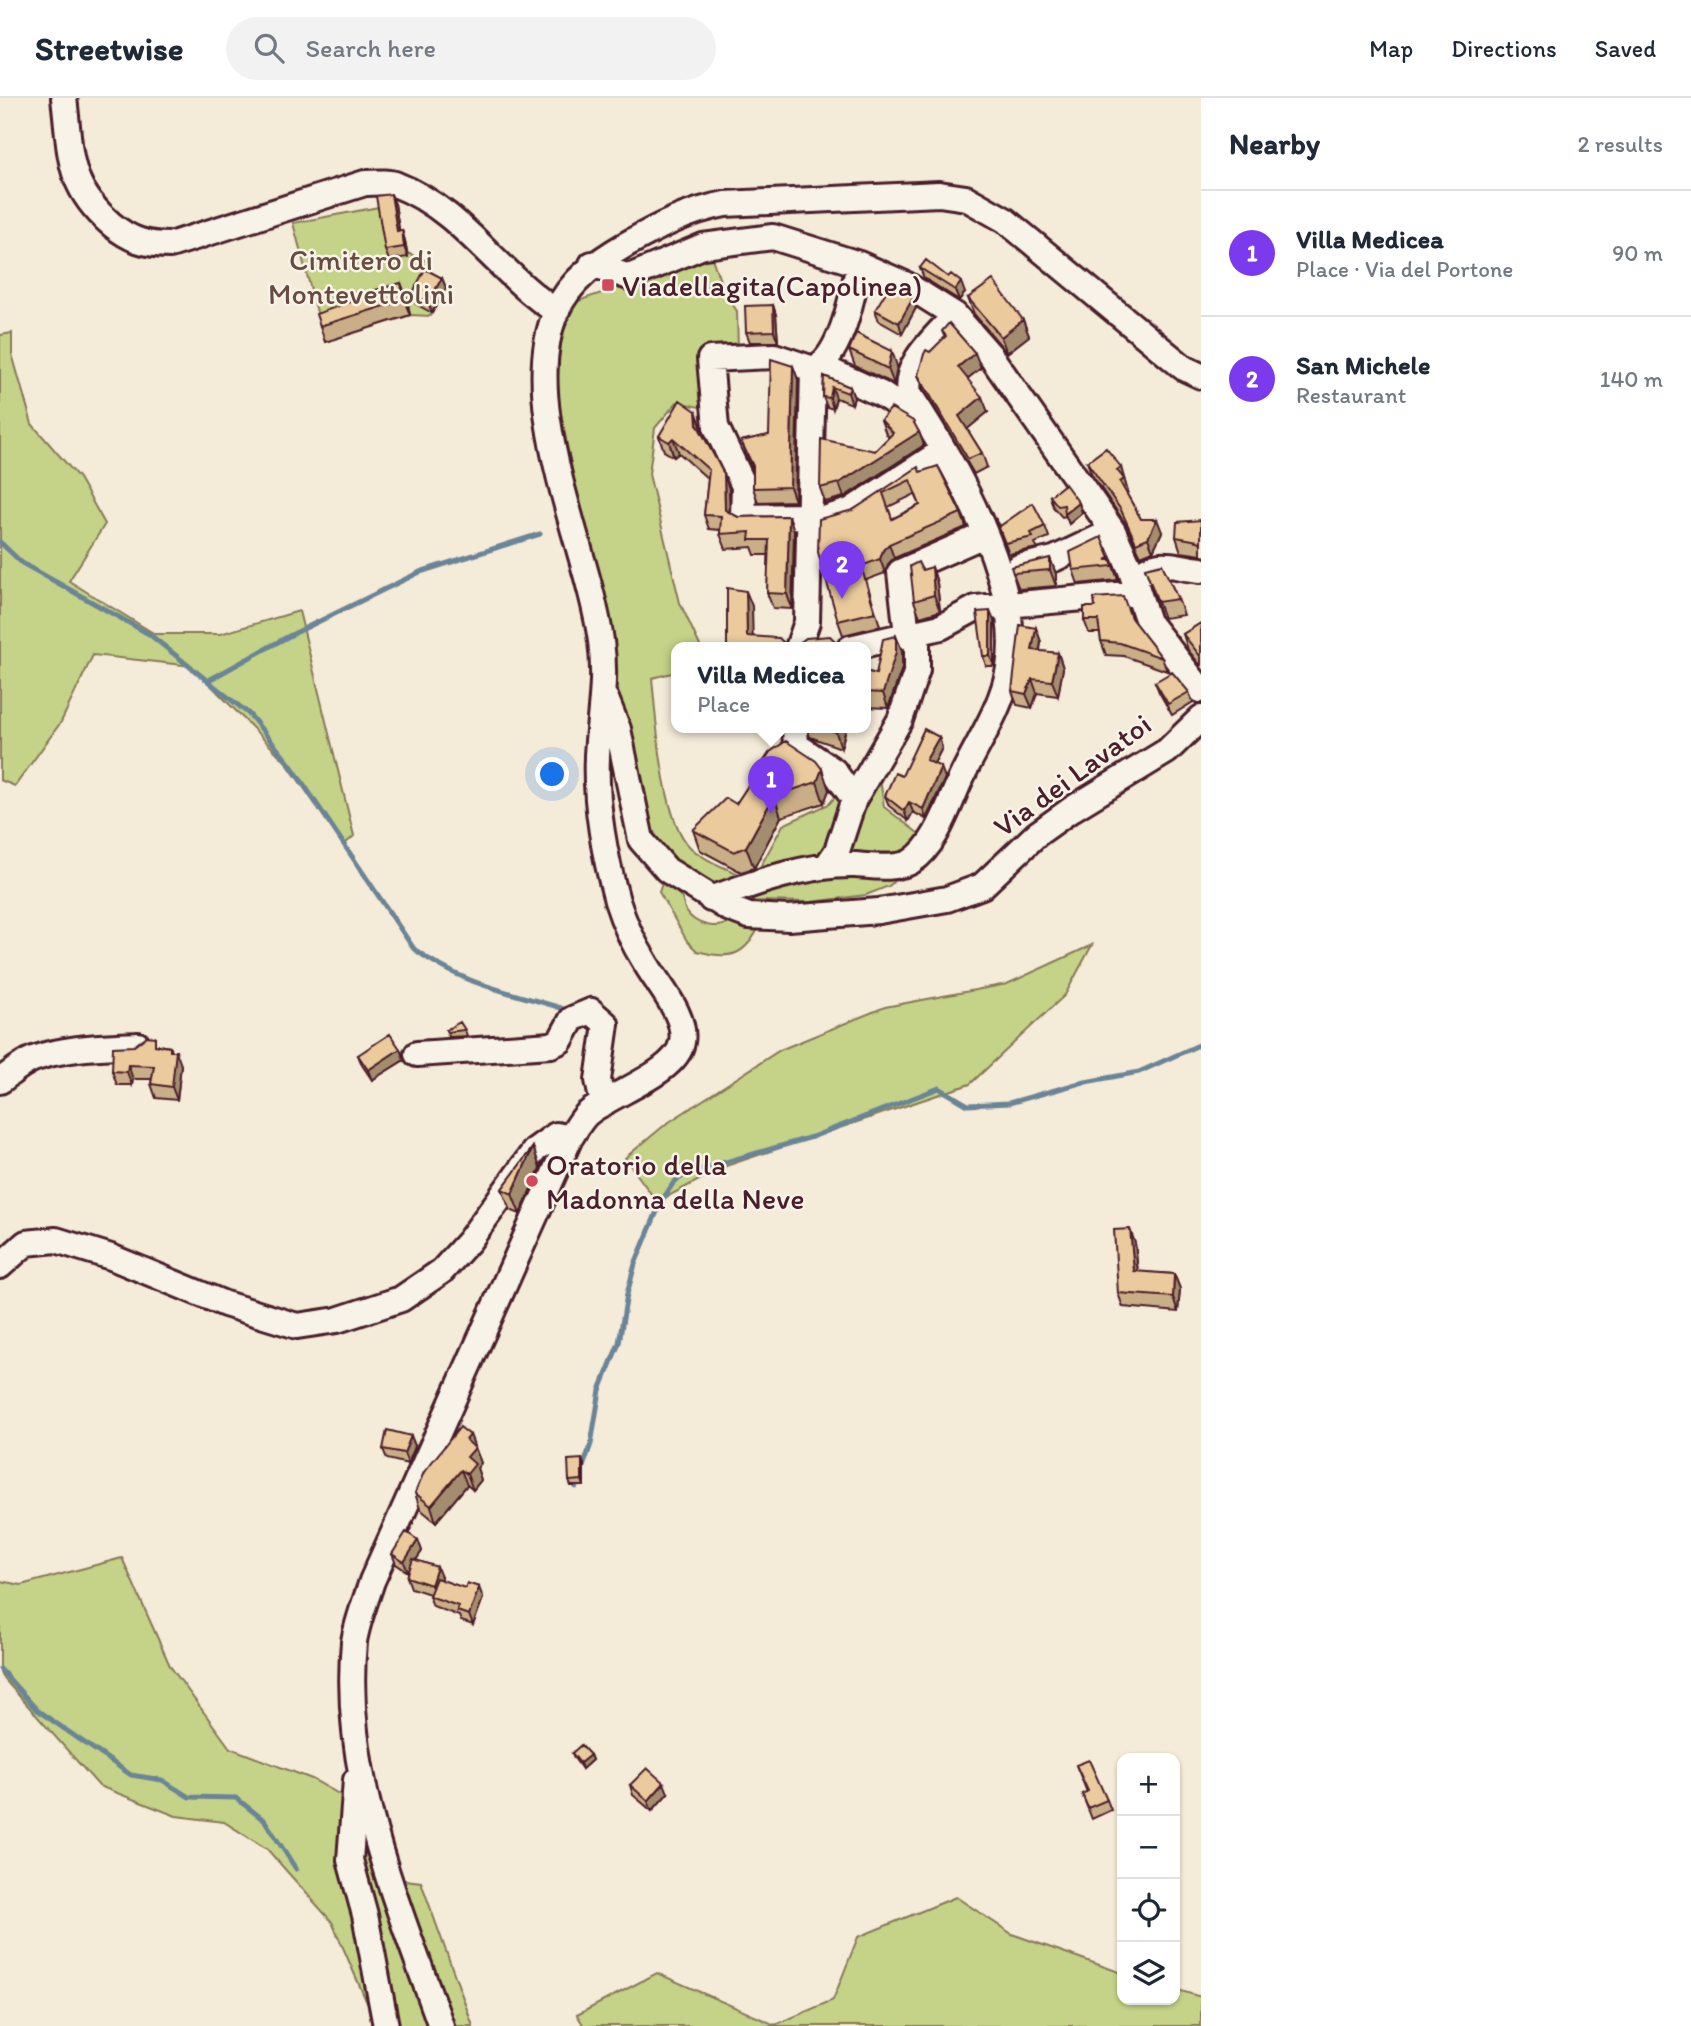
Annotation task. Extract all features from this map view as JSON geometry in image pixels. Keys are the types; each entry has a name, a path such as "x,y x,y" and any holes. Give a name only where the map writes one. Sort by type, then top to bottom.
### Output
{"street":[{"path":"64,98 74,171 82,195 92,208 124,234 147,245 170,245 365,183 395,183 428,201 461,226 529,294 556,311"},
{"path":"441,2026 383,1861 363,1781 355,1724 355,1641 372,1580 570,1138 595,1109 672,1059 682,1044 682,1028 675,1012 628,931 603,838 597,742 605,696 601,640 553,445 544,380 549,336 556,311 592,264 669,220 698,209 724,204 871,195 939,194 966,198 1005,220 1184,368 1201,376"},
{"path":"592,264 629,277 703,246 773,237 859,264 907,285 955,315 990,355 1112,531 1136,585 1148,622 1201,690"},
{"path":"800,642 807,622 816,368 835,346 859,264"},
{"path":"605,696 618,729 641,840 667,870 711,899 828,864 887,866 912,862 931,840 1001,697 1011,648 1008,603 999,571 957,472 909,394 909,372 955,315"},
{"path":"928,422 911,416 881,394 816,368 774,356 710,359 716,427 744,486 743,517 811,523 849,511 944,450"},
{"path":"999,571 1054,559 1112,531"},
{"path":"828,864 836,851 854,799 900,720 917,670 900,572 984,535"},
{"path":"871,643 941,628 976,608 1136,585 1149,566 1159,563 1201,570"},
{"name":"Via dei Lavatoi","path":"711,899 749,916 789,918 879,911 947,899 982,886 1037,834 1072,809 1167,751 1201,718"},
{"path":"795,733 796,745 834,771 854,799"},
{"path":"417,1054 551,1045 560,1041 572,1019 591,1011 606,1024 595,1109"},
{"path":"0,1081 30,1060 89,1048 138,1045"},
{"path":"0,1266 26,1243 56,1240 111,1256 225,1304 298,1326 337,1320 401,1299 442,1271 469,1241 535,1150 556,1135 570,1138"},
{"path":"358,1747 350,1860 365,1915 386,2026"}],"green space":[{"name":"Cimitero di Montevettolini","path":"395,204 401,241 405,241 407,253 427,261 424,269 428,280 446,288 430,316 411,315 325,342 293,223"},
{"path":"711,255 724,292 737,311 738,351 704,354 704,408 677,402 655,428 649,474 680,603 698,642 671,642 671,673 652,678 662,768 673,816 681,835 698,853 753,880 783,825 829,804 846,785 865,793 881,785 884,807 935,846 889,886 866,895 811,902 748,901 704,881 667,856 644,814 621,716 552,369 559,323 578,301"},
{"path":"12,333 12,354 32,424 79,478 105,524 69,581 155,634 220,634 299,611 354,836 344,845 285,761 192,666 93,655 61,722 15,786 0,780 0,335"},
{"path":"663,881 681,898 690,916 700,923 719,926 730,921 761,923 750,942 736,953 720,955 697,951 687,941 659,892"},
{"path":"1092,945 1065,995 970,1084 726,1166 657,1202 625,1158 666,1124 780,1050 885,1007 1007,984"},
{"path":"122,1558 170,1666 230,1748 312,1779 360,1806 382,1877 421,1882 473,2026 377,2026 332,1922 267,1849 224,1822 176,1816 99,1786 4,1679 0,1673 0,1581 21,1585"},
{"path":"956,1897 1012,1934 1117,1971 1117,2005 1180,2005 1180,1991 1201,1997 1201,2026 584,2026 577,2015 657,1973 775,2025 833,2000 858,1937"}],"building":[{"path":"391,194 397,231 402,230 404,247 385,250 376,196"},
{"path":"926,260 948,277 951,274 961,282 955,290 920,268"},
{"path":"425,269 442,278 428,302 412,294"},
{"path":"993,280 1023,320 1001,337 968,298"},
{"path":"401,283 404,300 320,326 316,314 373,294 372,291"},
{"path":"890,285 913,298 899,323 875,310"},
{"path":"773,305 774,331 746,332 745,306"},
{"path":"949,323 975,353 958,367 982,397 959,416 982,453 968,459 918,375 926,350 930,352 946,336 942,331"},
{"path":"856,333 892,351 888,369 849,350"},
{"path":"771,359 793,366 790,487 753,488 753,466 741,441 769,435"},
{"path":"824,376 850,387 848,393 832,387 830,398 823,397"},
{"path":"680,400 696,411 697,424 724,474 725,510 738,517 789,516 787,594 767,593 769,540 749,540 750,532 720,534 721,516 704,515 709,470 673,438 669,442 659,436"},
{"path":"891,408 913,421 919,432 839,483 820,488 821,439 875,451 893,433 881,420"},
{"path":"1106,448 1121,467 1117,470 1124,479 1120,482 1141,519 1157,519 1148,538 1136,543 1121,510 1087,462"},
{"path":"938,466 961,513 889,544 880,559 861,566 875,612 838,621 818,552 819,519 853,510 918,467 920,472","holes":["910,480 920,505 892,519 883,493"]},
{"path":"1065,484 1079,503 1065,514 1064,505 1058,506 1050,496"},
{"path":"1033,503 1045,526 1031,533 1033,537 1005,543 995,518 1000,526"},
{"path":"1201,520 1201,543 1176,537 1177,522"},
{"path":"1101,537 1110,558 1106,560 1111,560 1113,566 1073,570 1070,552"},
{"path":"1050,558 1050,570 1013,573 1011,567"},
{"path":"918,562 922,570 932,567 934,595 914,601 910,566"},
{"path":"1162,564 1178,599 1158,602 1145,568"},
{"path":"727,588 746,591 747,636 779,638 783,642 727,642"},
{"path":"1123,596 1131,618 1162,658 1120,643 1101,641 1098,620 1084,620 1084,607 1095,607 1094,598"},
{"path":"990,611 990,656 983,656 977,612"},
{"path":"1201,623 1201,657 1183,634"},
{"path":"1020,625 1036,628 1032,650 1058,653 1052,681 1032,679 1026,694 1012,691"},
{"path":"830,636 836,642 801,642 806,638"},
{"path":"896,636 896,652 883,693 871,692 871,673 876,674 883,639"},
{"path":"1172,672 1189,692 1168,704 1155,682"},
{"path":"924,729 939,737 926,760 941,767 923,809 909,802 904,811 885,796 895,773 902,776"},
{"path":"786,741 816,761 822,769 817,782 774,796 746,847 734,852 693,830 726,798 736,804 770,752"},
{"path":"460,1022 465,1030 447,1032 446,1030"},
{"path":"390,1034 400,1049 368,1070 358,1055"},
{"path":"147,1036 155,1037 155,1045 170,1047 170,1051 176,1051 172,1087 151,1084 154,1066 128,1065 127,1072 112,1071 113,1047 134,1046"},
{"path":"533,1147 512,1194 502,1189"},
{"path":"1130,1229 1134,1271 1174,1274 1173,1297 1118,1293 1114,1230"},
{"path":"460,1427 470,1435 466,1440 475,1448 467,1457 475,1464 467,1474 461,1470 431,1506 415,1493 424,1472"},
{"path":"387,1430 411,1436 404,1453 383,1449"},
{"path":"582,1459 582,1480 569,1481 568,1460"},
{"path":"406,1532 418,1540 404,1562 392,1554"},
{"path":"413,1559 437,1567 431,1585 407,1577"},
{"path":"436,1578 465,1588 467,1583 479,1587 469,1615 457,1611 458,1606 429,1596"},
{"path":"581,1745 590,1755 580,1763 572,1753"},
{"path":"1089,1760 1107,1800 1088,1808 1082,1794 1088,1791 1076,1765"},
{"path":"647,1768 664,1783 648,1801 630,1785"}],"waterway":[{"path":"209,680 289,636 420,572 540,534"},
{"path":"0,542 22,563 149,634 249,714 290,764 414,949 468,979 561,1008"},
{"path":"576,1487 591,1444 600,1390 619,1343 635,1264 661,1202 674,1182 688,1173 812,1137 939,1088 968,1105 1009,1103 1080,1083 1139,1072 1201,1044"},
{"path":"0,1669 37,1710 131,1775 162,1780 189,1797 236,1798 265,1821 296,1869"}],"place":[{"name":"Viadellagita(Capolinea)","path":"608,285"},
{"name":"San Michele","path":"842,599"},
{"name":"Villa Medicea","path":"771,814"},
{"name":"Oratorio della Madonna della Neve","path":"532,1181"}]}
